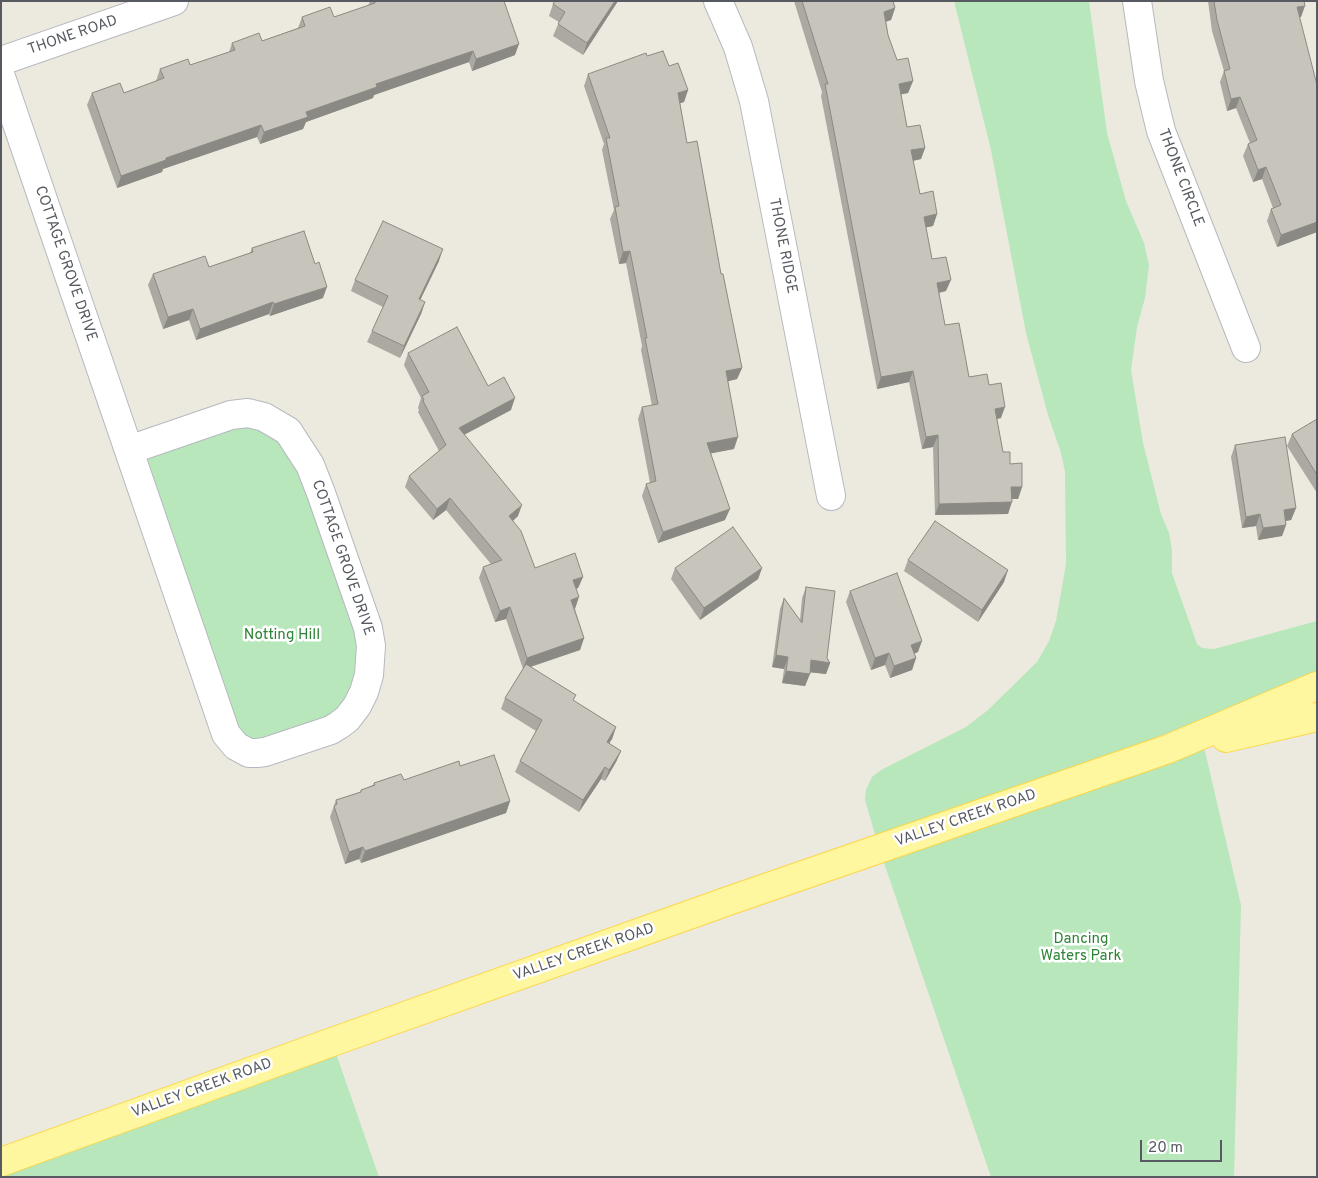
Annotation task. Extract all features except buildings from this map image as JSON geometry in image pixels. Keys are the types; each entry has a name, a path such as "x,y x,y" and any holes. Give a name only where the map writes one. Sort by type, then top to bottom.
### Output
{"main road":[{"name":"VALLEY CREEK ROAD","path":"1,1162 704,910 1168,749 1317,686"},
{"name":"VALLEY CREEK ROAD","path":"1168,749 1317,717"}],"street":[{"name":"THONE ROAD","path":"1,61 174,1"},
{"name":"THONE RIDGE","path":"718,1 738,47 754,100 831,496"},
{"name":"THONE CIRCLE","path":"1137,1 1149,81 1161,130 1246,348"},
{"name":"COTTAGE GROVE DRIVE","path":"1,77 226,734 236,746 249,753 265,752 330,730 347,719 357,706 369,675 370,646 368,628 310,465 288,431 264,417 248,413 231,415 129,450"}],"green space":[{"name":"Dancing Waters Park","path":"954,1 1089,1 1107,133 1126,201 1144,243 1149,265 1145,298 1137,327 1131,370 1143,443 1161,514 1169,533 1172,550 1172,573 1197,644 1202,648 1214,649 1317,621 1317,686 1203,743 1241,905 1234,1177 991,1177 879,848 865,800 866,790 872,777 881,770 966,727 988,710 1037,662 1049,641 1056,621 1066,564 1065,472 1026,333 991,150"},
{"name":"Notting Hill","path":"231,415 277,423 368,628 347,719 236,746 129,450"},
{"path":"332,1042 379,1177 1,1177 1,1162"}]}
